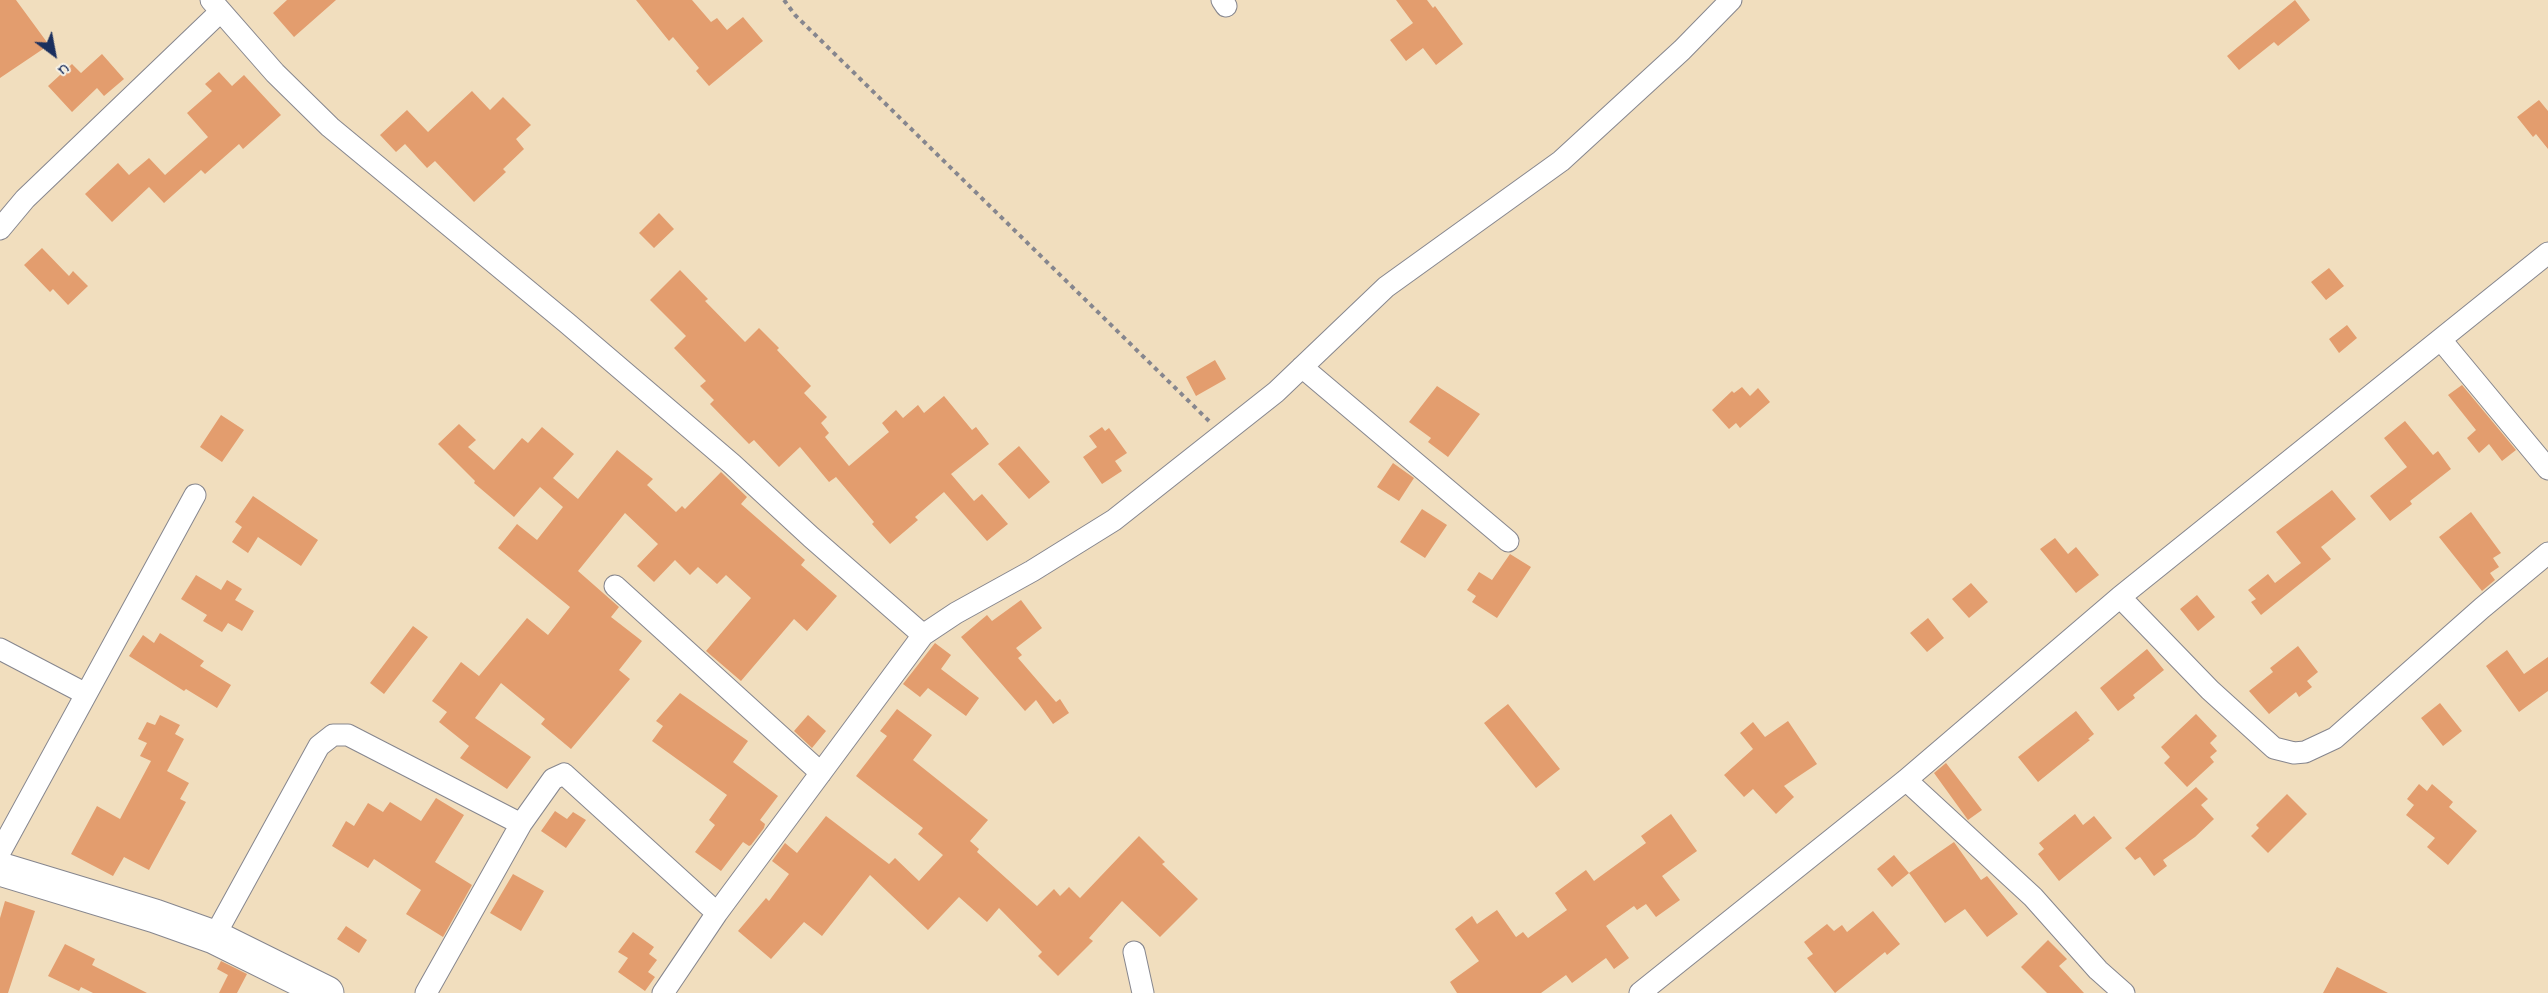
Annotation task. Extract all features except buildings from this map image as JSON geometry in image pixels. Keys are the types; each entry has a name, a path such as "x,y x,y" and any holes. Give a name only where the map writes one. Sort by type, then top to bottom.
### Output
{"highway":[{"path":"0,869 155,916 214,938 327,993"}],"street":[{"path":"663,993 717,913 923,635 956,613 1032,571 1114,520 1276,392 1386,287 1561,161 1682,50 1731,0"},
{"path":"0,229 25,199 215,6 275,73 330,127 576,330 732,464 836,560 923,635"},
{"path":"1640,993 1906,780 2120,597 2548,253"},
{"path":"2441,340 2548,469"},
{"path":"1302,367 1508,541"},
{"path":"0,852 195,495"},
{"path":"2120,597 2210,690 2274,748 2294,753 2305,752 2335,738 2548,553"},
{"path":"615,586 821,772"},
{"path":"0,650 86,694"},
{"path":"214,938 319,746 333,735 348,735 521,824"},
{"path":"426,993 521,824 553,779 564,774 717,913"},
{"path":"1906,780 2033,897 2098,970 2124,993"},
{"path":"1134,952 1143,993"}],"path":[{"path":"784,0 795,15 1223,434"}]}
